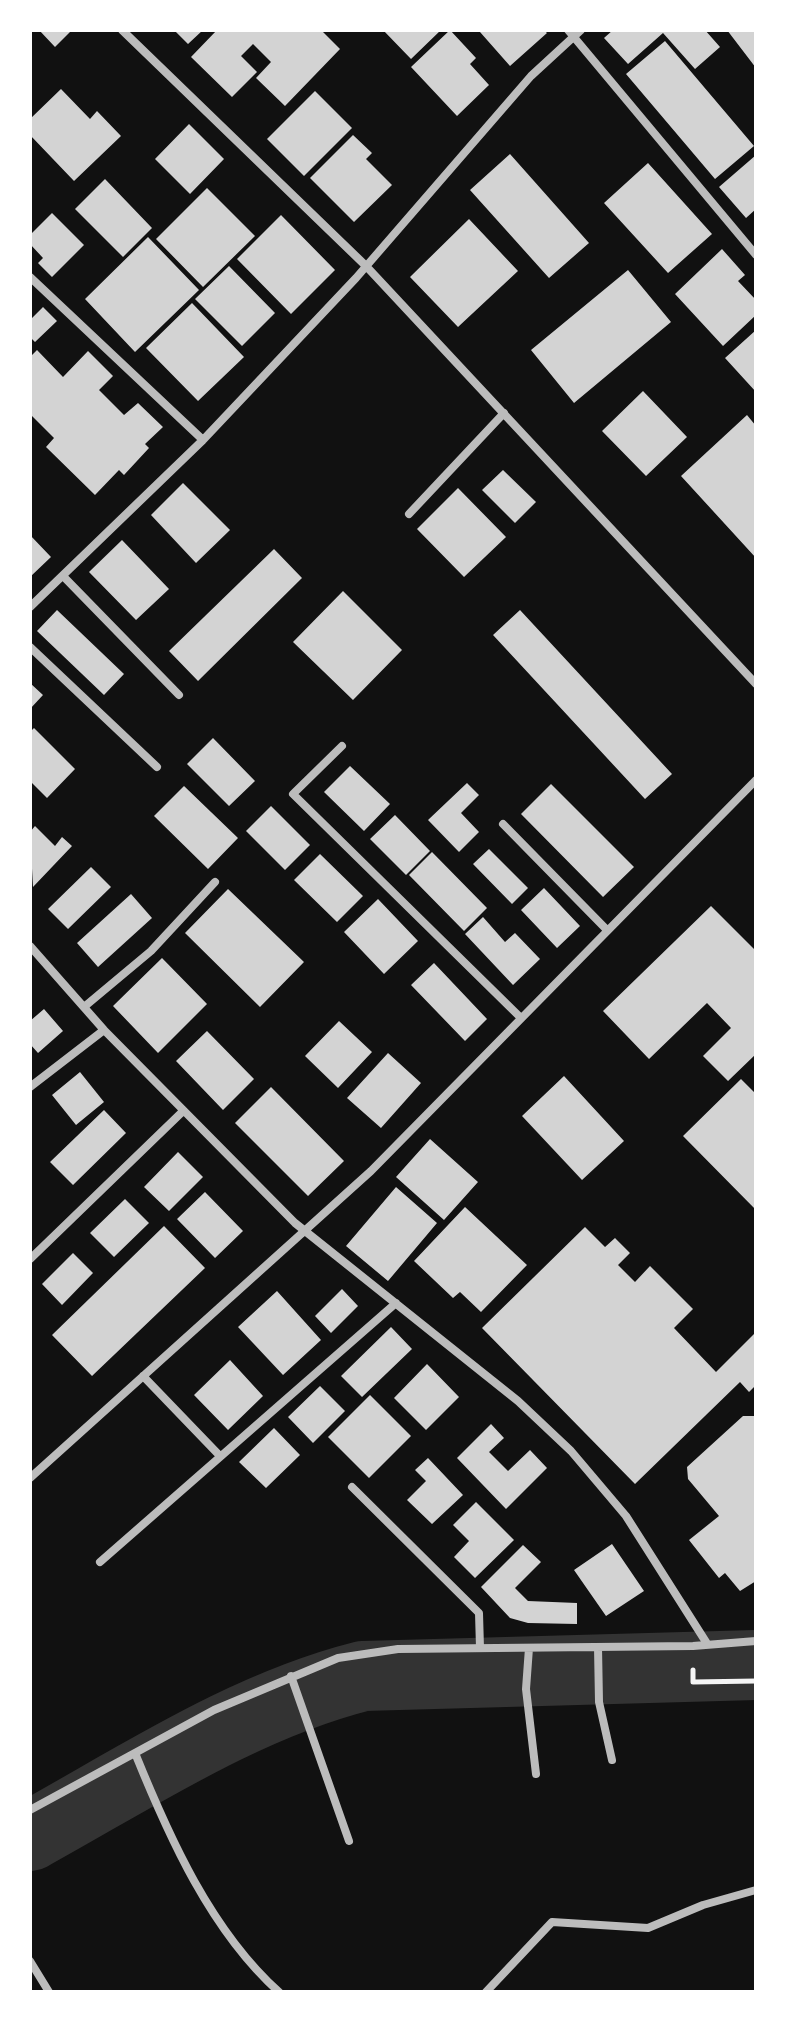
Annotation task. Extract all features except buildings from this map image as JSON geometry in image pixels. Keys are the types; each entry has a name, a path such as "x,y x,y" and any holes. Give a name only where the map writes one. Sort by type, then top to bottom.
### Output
{"street":[{"path":"122,30 366,266 756,684"},
{"path":"30,607 203,440 366,266 531,76 574,32 756,255"},
{"path":"30,277 203,440"},
{"path":"409,514 504,413"},
{"path":"63,576 179,695"},
{"path":"30,647 157,767"},
{"path":"342,746 293,794 521,1018"},
{"path":"30,1478 307,1232 756,780"},
{"path":"503,824 607,930"},
{"path":"84,1007 151,951 215,882"},
{"path":"30,946 104,1030 307,1232 518,1401 598,1479 626,1516 706,1642"},
{"path":"30,1087 104,1030"},
{"path":"30,1259 183,1111"},
{"path":"100,1562 396,1303"},
{"path":"143,1376 220,1456"},
{"path":"352,1487 479,1613 480,1648"},
{"path":"30,1810 214,1710 338,1658 398,1649 693,1646 706,1642 756,1641"},
{"path":"598,1647 599,1702 612,1760"},
{"path":"529,1648 526,1689 536,1774"},
{"path":"291,1678 349,1841"},
{"path":"136,1754 162,1812 226,1932 251,1967 279,1992"},
{"path":"486,1992 552,1922 648,1928 703,1905 756,1890"},
{"path":"30,1961 49,1992"}],"path":[{"path":"693,1682 756,1681"}],"waterway":[{"path":"30,1836 234,1724 276,1705 363,1676 756,1665"}]}
